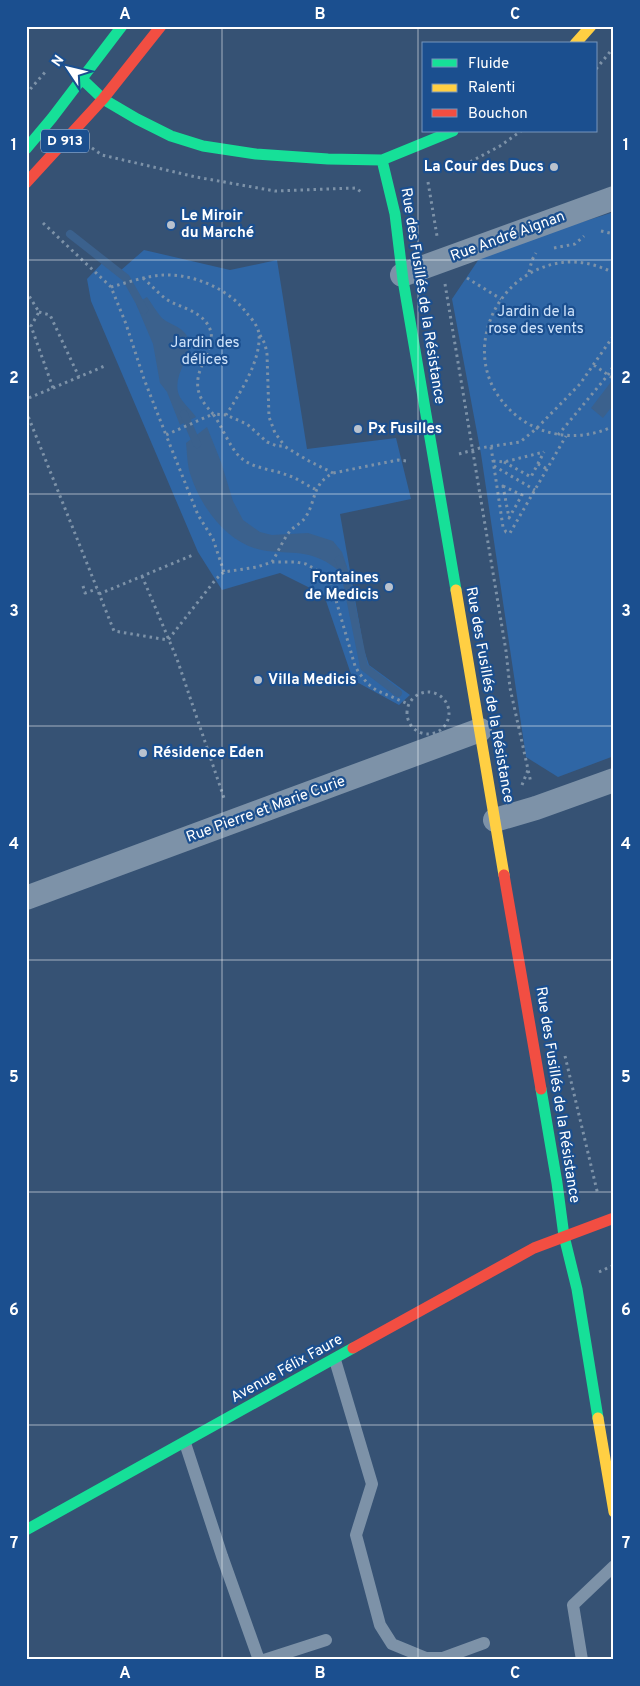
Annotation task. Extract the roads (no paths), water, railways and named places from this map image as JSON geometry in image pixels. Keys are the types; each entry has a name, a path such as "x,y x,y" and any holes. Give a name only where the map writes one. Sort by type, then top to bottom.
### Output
{"main road":[{"name":"D 913","path":"26,149 122,26"},
{"path":"577,42 591,26"},
{"name":"D 913","path":"26,183 103,99 158,27"},
{"path":"82,79 103,99 137,120 171,136 203,146 256,154 365,161 382,160 451,132"},
{"name":"Rue des Fusillés de la Résistance","path":"382,160 395,214 402,275 558,1183 564,1236 577,1289 614,1512"},
{"name":"Avenue Félix Faure","path":"26,1530 534,1248 614,1218"}],"street":[{"name":"Rue André Aignan","path":"402,275 614,198"},
{"name":"Rue Pierre et Marie Curie","path":"26,898 480,730"},
{"path":"495,820 536,808 614,780"}],"lane":[{"path":"335,1360 372,1484 356,1535 380,1625 392,1644 426,1658 443,1658 484,1643"},
{"path":"185,1443 259,1660"},
{"path":"582,1660 573,1605 614,1566"},
{"path":"264,1660 326,1640"}],"waterway":[{"path":"70,234 126,278 144,310"},
{"path":"184,414 197,444"},
{"path":"339,560 345,573 364,667 398,693"}],"place":[{"name":"La Cour des Ducs","path":"554,167"},
{"name":"Le Miroir du Marché","path":"171,225"},
{"name":"Px Fusilles","path":"358,429"},
{"name":"Fontaines de Medicis","path":"389,587"},
{"name":"Villa Medicis","path":"258,680"},
{"name":"Résidence Eden","path":"143,753"}],"park label":[{"name":"Jardin de la rose des vents","path":"536,320"},
{"name":"Jardin des délices","path":"205,352"}]}
